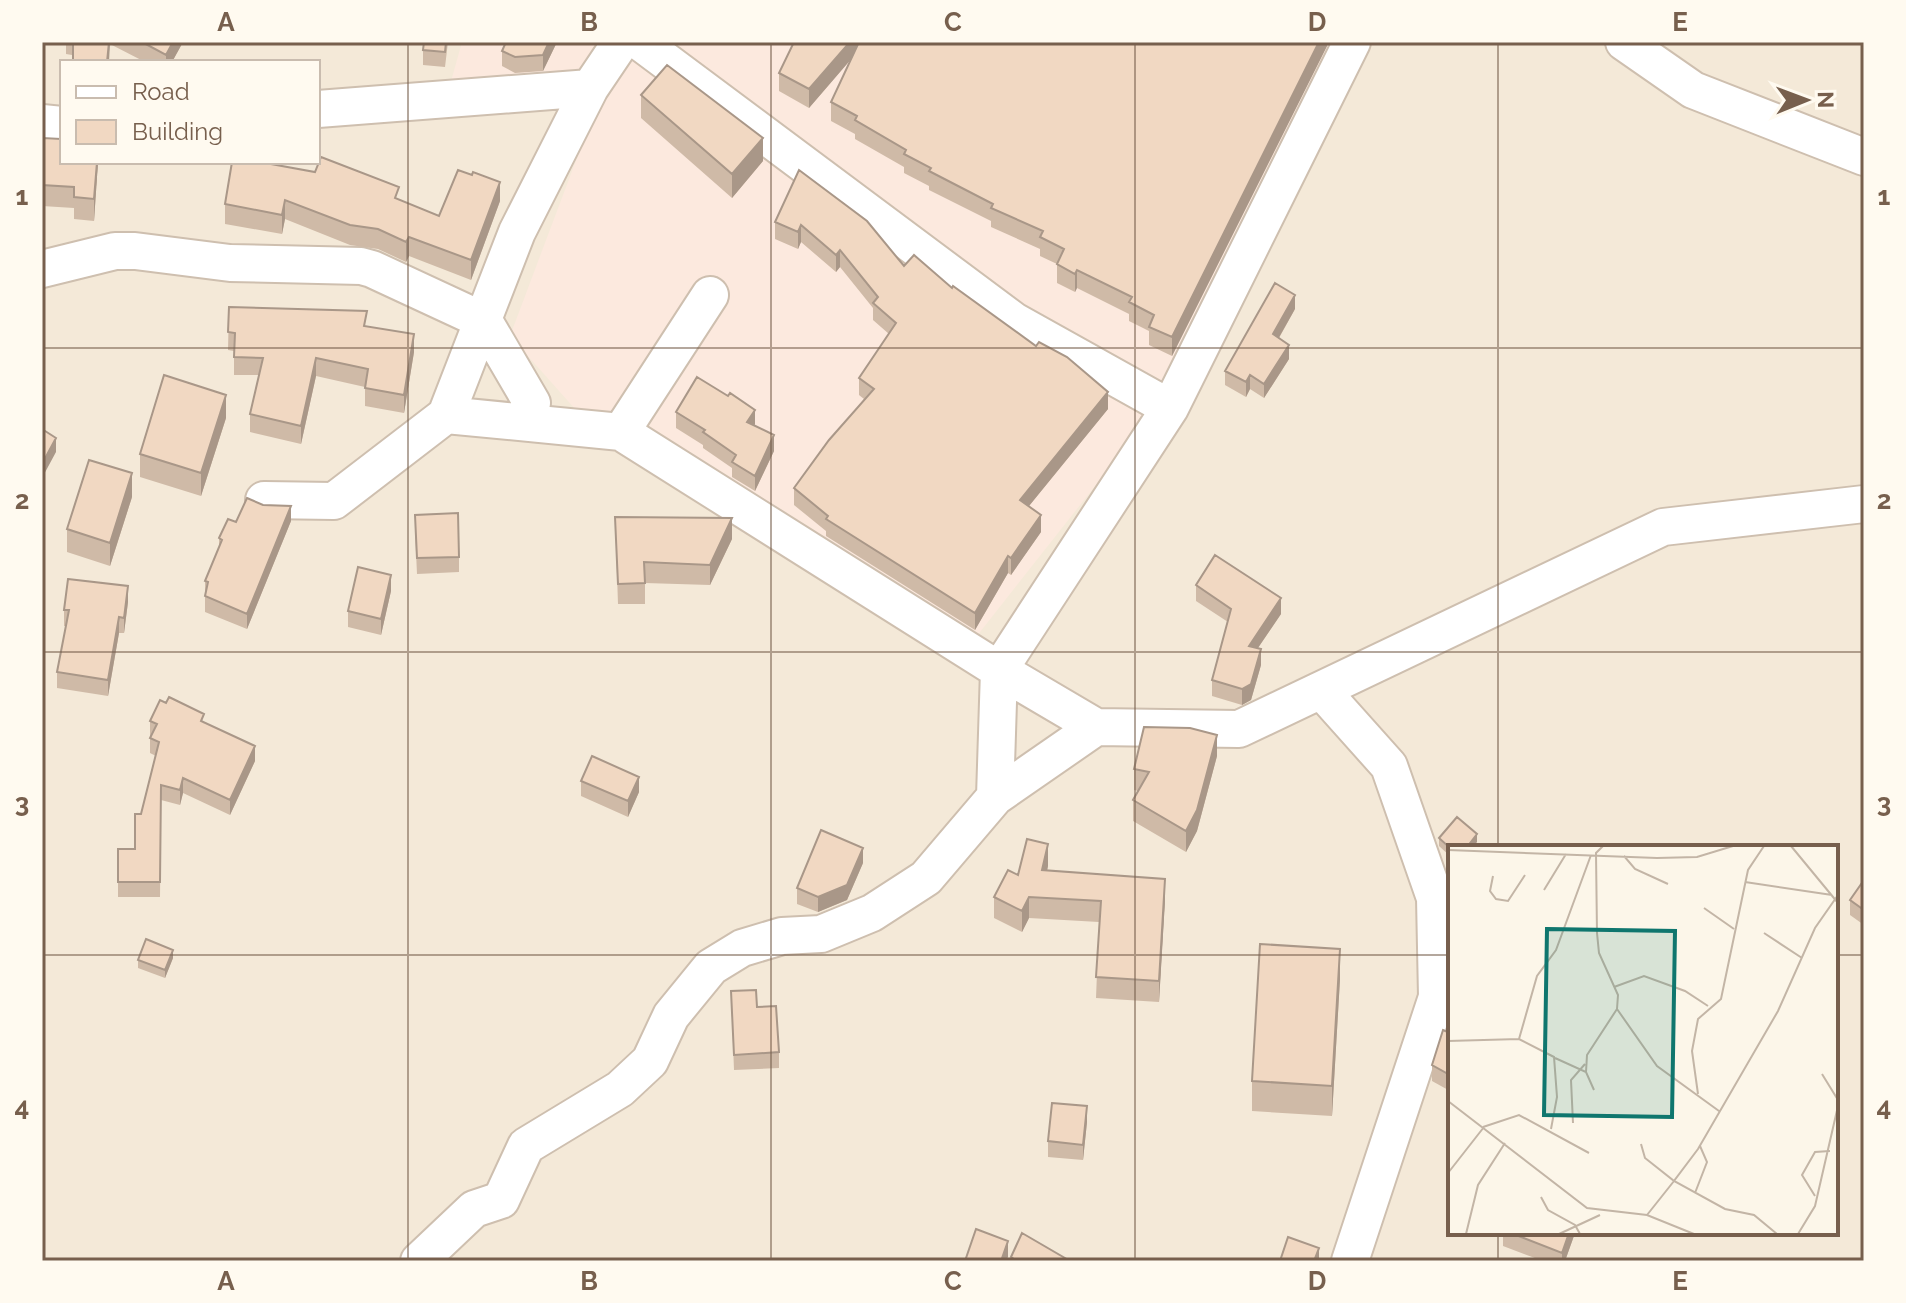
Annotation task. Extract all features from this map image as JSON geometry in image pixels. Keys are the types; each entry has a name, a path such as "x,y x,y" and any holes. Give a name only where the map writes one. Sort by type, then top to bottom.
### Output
{"street":[{"path":"264,500 334,501 446,415 517,232 590,88 621,42"},
{"path":"640,42 1014,321 1170,408"},
{"path":"995,797 999,670 1170,408 1352,42"},
{"path":"1624,42 1693,90 1864,157"},
{"path":"320,109 590,88"},
{"path":"42,269 115,251 230,263 361,266 372,269 484,321 532,403"},
{"path":"621,432 710,295"},
{"path":"446,415 621,432 999,670 1096,727 1239,729 1663,527 1864,504"},
{"path":"1322,691 1389,766 1435,898 1437,997 1350,1261"},
{"path":"419,1261 474,1209 501,1200 526,1146 620,1089 650,1061 671,1016 711,967 742,948 782,936 821,934 872,913 926,878 995,797 1096,727"}],"shaded area":[{"path":"42,42 1864,42 1864,1261 42,1261"},
{"path":"462,42 1336,42 1151,415 958,660 601,438 510,336 595,110 448,92"}],"building":[{"path":"73,42 109,42 107,60 73,60"},
{"path":"142,42 173,42 166,55"},
{"path":"424,42 446,42 445,52 423,50"},
{"path":"506,42 549,42 543,55 515,57 502,51"},
{"path":"794,42 850,42 809,89 779,73"},
{"path":"859,42 1319,42 1172,337 1149,327 1154,315 1129,302 1132,297 1077,270 1075,274 1057,264 1064,249 1040,237 1043,231 991,208 993,204 929,171 931,168 904,154 906,150 831,102"},
{"path":"667,65 763,138 732,174 641,95"},
{"path":"43,138 60,139 60,164 97,164 94,199 74,197 74,187 42,185"},
{"path":"321,157 399,187 395,198 439,216 458,170 500,182 471,260 409,237 406,242 378,229 350,225 285,200 282,215 225,204 232,164 271,164 315,172"},
{"path":"799,170 867,221 904,266 914,255 952,288 1036,346 1039,342 1067,357 1108,392 1020,500 1041,515 1011,558 1008,556 975,613 826,519 828,516 794,488 829,440 874,389 859,378 896,323 873,303 878,297 840,250 836,255 801,225 798,232 775,222"},
{"path":"1275,283 1295,295 1273,334 1289,345 1264,384 1250,375 1246,382 1225,371"},
{"path":"229,307 367,311 364,326 414,334 404,395 365,388 368,369 316,358 301,426 250,414 263,358 234,357 235,333 228,332"},
{"path":"164,375 226,395 201,473 140,454"},
{"path":"697,377 728,396 730,393 755,410 747,422 774,435 755,476 732,462 736,455 676,412"},
{"path":"42,429 56,438 42,464"},
{"path":"89,460 132,473 110,543 67,529"},
{"path":"247,498 263,505 291,506 247,614 205,596 208,582 205,581 228,519 236,522"},
{"path":"458,513 459,557 417,558 415,515"},
{"path":"615,517 732,518 710,565 644,562 645,583 618,584"},
{"path":"1215,555 1281,598 1249,646 1261,649 1251,684 1242,689 1212,680 1231,609 1196,585"},
{"path":"358,567 391,575 381,619 348,611"},
{"path":"68,579 128,586 124,618 119,617 108,680 57,672 69,610 64,610"},
{"path":"169,697 204,714 201,721 255,746 230,800 183,778 180,790 161,785 160,882 118,882 118,849 135,849 135,814 141,814 159,742 150,738 157,724 150,721 160,700 166,703"},
{"path":"1144,727 1190,728 1217,735 1197,810 1186,831 1133,800 1149,772 1134,769"},
{"path":"592,756 639,777 628,801 581,781"},
{"path":"1457,817 1477,834 1469,845 1448,846 1439,838"},
{"path":"821,830 863,848 847,885 818,897 797,888"},
{"path":"1027,839 1048,844 1042,870 1165,879 1159,981 1096,977 1101,901 1029,897 1022,911 994,897 1008,870 1018,875"},
{"path":"1864,880 1864,910 1850,900"},
{"path":"146,939 173,950 165,970 138,960"},
{"path":"1260,944 1340,949 1332,1086 1252,1081"},
{"path":"756,990 757,1007 776,1006 779,1052 734,1055 731,991"},
{"path":"1443,1030 1448,1032 1448,1074 1432,1065"},
{"path":"1052,1103 1087,1106 1083,1145 1048,1141"},
{"path":"976,1229 1008,1241 1001,1261 965,1261"},
{"path":"1022,1233 1070,1261 1017,1261 1011,1257"},
{"path":"1516,1235 1568,1235 1562,1253"},
{"path":"1288,1237 1319,1248 1314,1261 1280,1261"}]}
